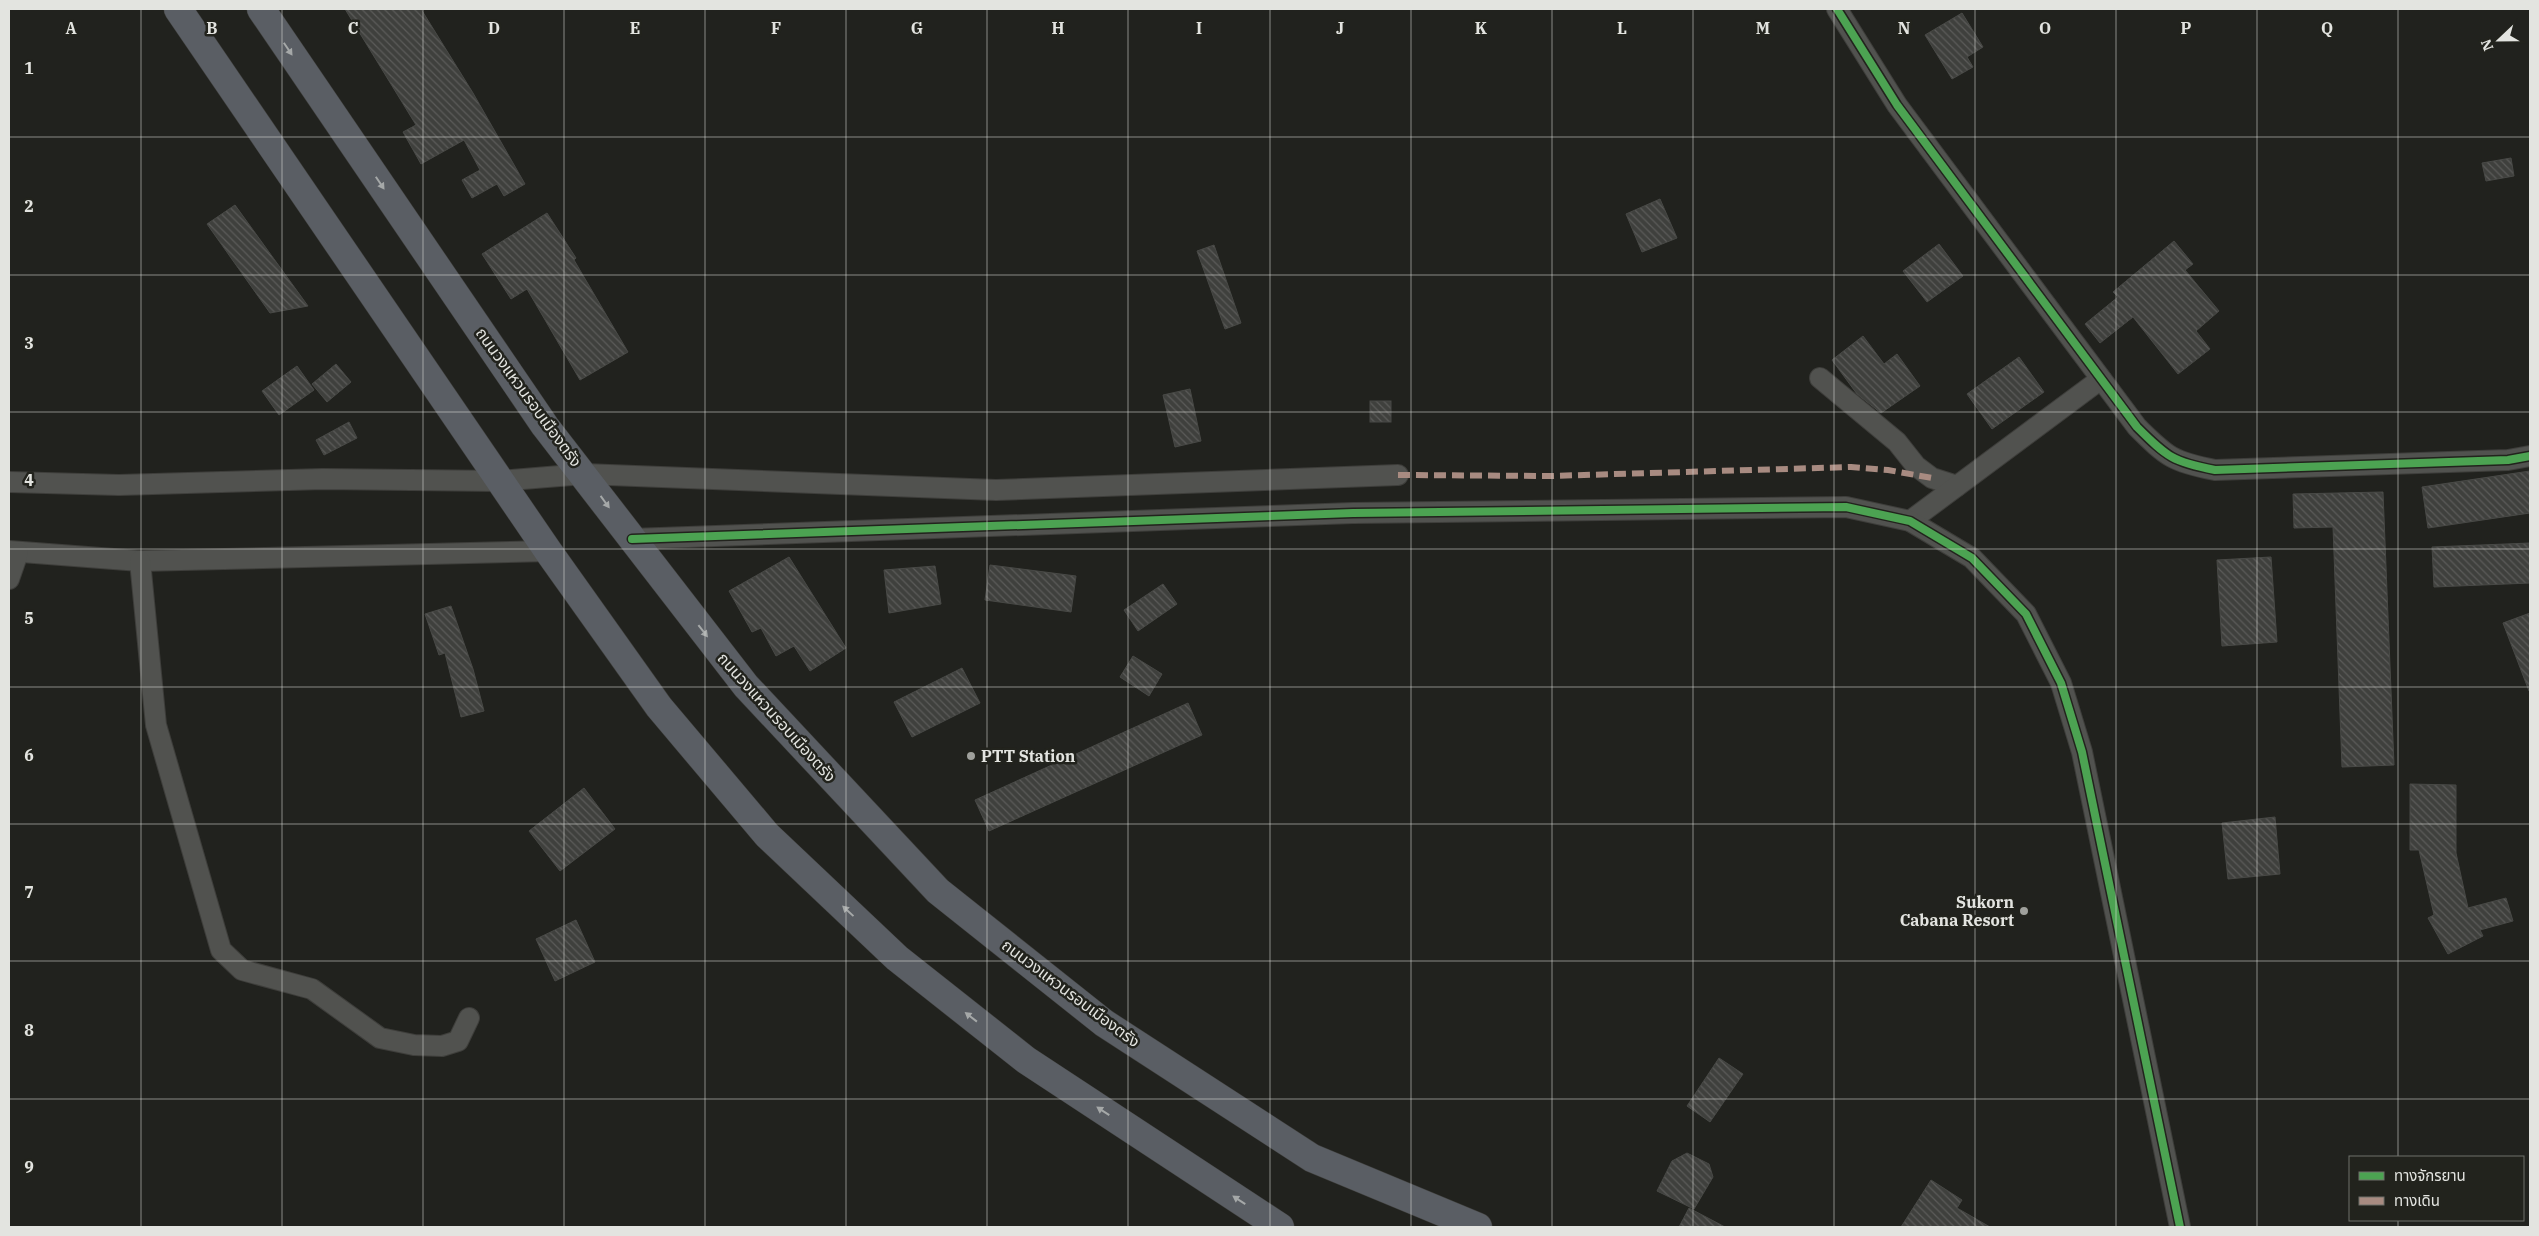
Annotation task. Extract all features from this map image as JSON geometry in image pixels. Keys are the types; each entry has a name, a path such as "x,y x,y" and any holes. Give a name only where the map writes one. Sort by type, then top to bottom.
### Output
{"highway":[{"path":"178,9 548,551 659,707 760,828 891,952 1026,1060 1280,1227"},
{"name":"ถนนวงแหวนรอบเมืองตรัง","path":"261,9 545,426 746,686 938,892 1104,1023 1312,1158 1478,1227"}],"street":[{"path":"1837,9 1898,105 2137,428 2162,452 2184,464 2215,470 2508,460 2530,456"},
{"path":"1820,378 1896,442 1916,466 1932,478 1957,486"},
{"path":"1910,520 2100,379"},
{"path":"9,482 119,485 323,479 499,481 584,474 996,490 1398,475"},
{"path":"632,538 1353,513 1846,507 1910,520 1972,558 2026,614 2061,683 2082,752 2180,1227"},
{"path":"9,579 13,552 140,561 548,551"},
{"path":"140,561 156,725 221,950 242,970 312,989 380,1038 414,1045 442,1046 458,1041 469,1018"}],"building":[{"path":"345,9 421,9 473,93 525,184 504,196 497,184 472,198 462,180 480,170 464,140 421,164 403,132 416,125"},
{"path":"1962,13 1983,47 1967,57 1973,67 1952,79 1925,35"},
{"path":"2511,158 2514,176 2486,181 2482,163"},
{"path":"1660,199 1677,238 1642,252 1626,214"},
{"path":"235,205 308,306 270,313 207,224"},
{"path":"547,213 576,258 574,260 628,352 580,380 527,289 511,299 482,254"},
{"path":"2174,241 2193,264 2185,270 2219,311 2196,331 2210,349 2178,374 2133,317 2100,343 2085,324 2118,297 2113,292"},
{"path":"1939,244 1963,276 1927,302 1903,271"},
{"path":"1214,245 1241,323 1225,329 1197,251"},
{"path":"1863,336 1884,364 1897,354 1920,386 1881,413 1857,394 1832,360"},
{"path":"2019,357 2044,392 1992,429 1967,394"},
{"path":"336,364 351,382 327,402 312,384"},
{"path":"297,366 314,390 279,415 262,391"},
{"path":"1190,389 1201,441 1175,447 1163,395"},
{"path":"1370,401 1391,401 1391,422 1370,422"},
{"path":"349,422 357,438 324,455 316,440"},
{"path":"2530,471 2530,513 2428,528 2422,487"},
{"path":"2383,492 2394,765 2342,767 2333,527 2294,528 2293,494"},
{"path":"2530,543 2530,583 2434,587 2432,547"},
{"path":"789,557 846,648 810,671 794,646 776,656 761,628 752,632 729,591"},
{"path":"2271,557 2277,642 2222,646 2217,560"},
{"path":"990,565 1076,576 1071,612 985,600"},
{"path":"935,566 941,604 889,613 884,570"},
{"path":"1163,584 1177,604 1138,631 1124,610"},
{"path":"451,606 473,669 484,711 461,717 445,653 439,655 425,614"},
{"path":"2530,613 2530,691 2529,691 2503,623"},
{"path":"1133,656 1162,674 1149,696 1120,677"},
{"path":"962,668 980,703 912,737 894,702"},
{"path":"1188,703 1202,735 989,831 975,800"},
{"path":"2410,784 2456,785 2456,853 2468,908 2506,898 2513,921 2480,930 2483,936 2448,954 2428,918 2434,915 2419,850 2410,850"},
{"path":"584,788 615,829 560,871 529,831"},
{"path":"2275,817 2280,874 2228,879 2222,823"},
{"path":"576,920 595,962 555,981 536,939"},
{"path":"1719,1058 1743,1074 1710,1122 1687,1106"},
{"path":"1687,1153 1709,1164 1713,1177 1694,1209 1657,1191 1672,1161"},
{"path":"1931,1180 1962,1200 1957,1208 1990,1227 1901,1227"},
{"path":"1689,1208 1725,1227 1679,1227"}],"marked path":[{"path":"1398,475 1551,476 1851,467 1888,470 1932,478"}],"cycle path":[{"path":"1837,9 1897,105 2137,427 2164,452 2180,461 2215,470 2508,460 2530,456"},
{"path":"632,539 1353,513 1846,507 1910,521 1972,558 2026,614 2061,683 2082,752 2180,1227"}],"place":[{"name":"PTT Station","path":"971,756"},
{"name":"Sukorn Cabana Resort","path":"2024,911"}]}
